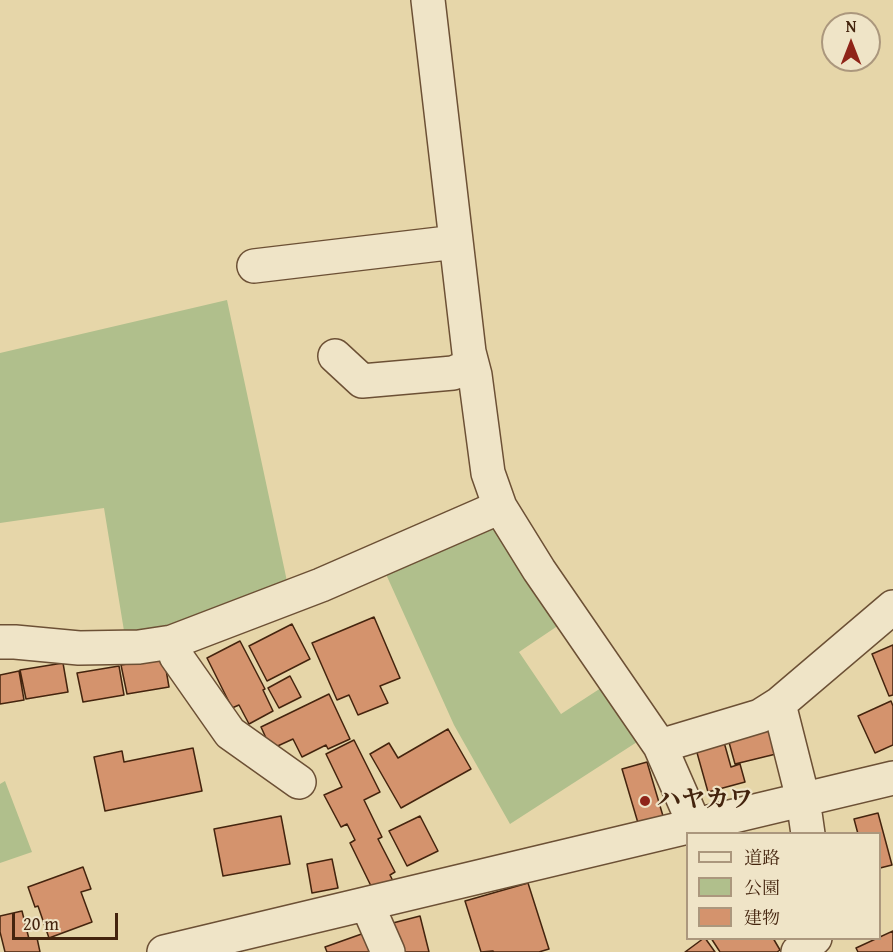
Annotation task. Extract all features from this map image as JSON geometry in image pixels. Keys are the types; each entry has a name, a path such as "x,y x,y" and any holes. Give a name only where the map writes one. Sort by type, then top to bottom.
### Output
{"street":[{"path":"428,0 469,352 488,473 500,507 539,570 660,746 695,826"},
{"path":"254,266 456,242"},
{"path":"335,356 362,381 453,373 472,365"},
{"path":"0,642 79,648 139,647 172,642 321,585 500,507"},
{"path":"660,746 760,716 779,704 893,607"},
{"path":"172,642 176,656 230,733 299,782"},
{"path":"779,704 803,799 808,832"},
{"path":"164,952 893,778"},
{"path":"367,904 388,952"},
{"path":"798,952 814,940"}],"green space":[{"path":"227,300 288,586 168,631 125,637 104,508 0,523 0,353"},
{"path":"497,527 562,623 519,652 561,714 604,686 637,742 510,824 454,725 385,572"},
{"path":"5,781 32,852 0,863 0,784"}],"building":[{"path":"374,617 400,678 380,686 388,703 358,715 349,695 337,700 312,643"},
{"path":"292,624 310,659 267,681 249,646"},
{"path":"240,641 265,689 263,690 273,711 249,724 239,705 232,708 207,658"},
{"path":"893,645 893,695 889,696 872,654"},
{"path":"164,658 169,687 127,694 121,665"},
{"path":"63,663 68,692 26,699 20,670"},
{"path":"119,666 124,695 83,702 77,673"},
{"path":"19,671 24,700 0,704 0,675"},
{"path":"290,676 301,697 279,708 268,688"},
{"path":"329,694 350,739 328,749 326,745 302,757 293,739 271,749 261,727"},
{"path":"891,701 893,745 875,753 858,716"},
{"path":"768,725 776,754 735,764 727,735"},
{"path":"448,729 471,769 401,808 370,754 389,743 398,758"},
{"path":"722,735 731,767 740,764 745,782 708,792 694,742"},
{"path":"354,740 380,792 364,800 382,837 378,839 395,872 390,875 393,881 371,886 350,843 355,840 347,824 341,827 324,795 342,787 326,754"},
{"path":"193,748 202,791 105,811 94,757 122,751 124,762"},
{"path":"647,762 663,816 638,823 622,769"},
{"path":"878,813 892,865 881,868 881,832 857,832 854,819"},
{"path":"281,816 290,864 223,876 214,829"},
{"path":"420,816 438,851 407,866 389,831"},
{"path":"332,859 338,888 312,893 307,864"},
{"path":"83,867 91,889 81,892 92,922 49,938 38,906 35,907 28,887"},
{"path":"528,883 549,949 539,952 481,952 465,901"},
{"path":"22,911 29,939 37,938 40,952 5,952 0,932 0,916"},
{"path":"420,916 429,952 396,952 389,924"},
{"path":"370,931 378,952 327,952 325,947"},
{"path":"893,931 893,952 858,952 856,948 873,940 881,940 881,937"},
{"path":"701,940 706,940 715,952 685,952"},
{"path":"712,940 774,940 780,950 777,952 720,952"}],"place":[{"name":"ハヤカワ","path":"645,801"}]}
